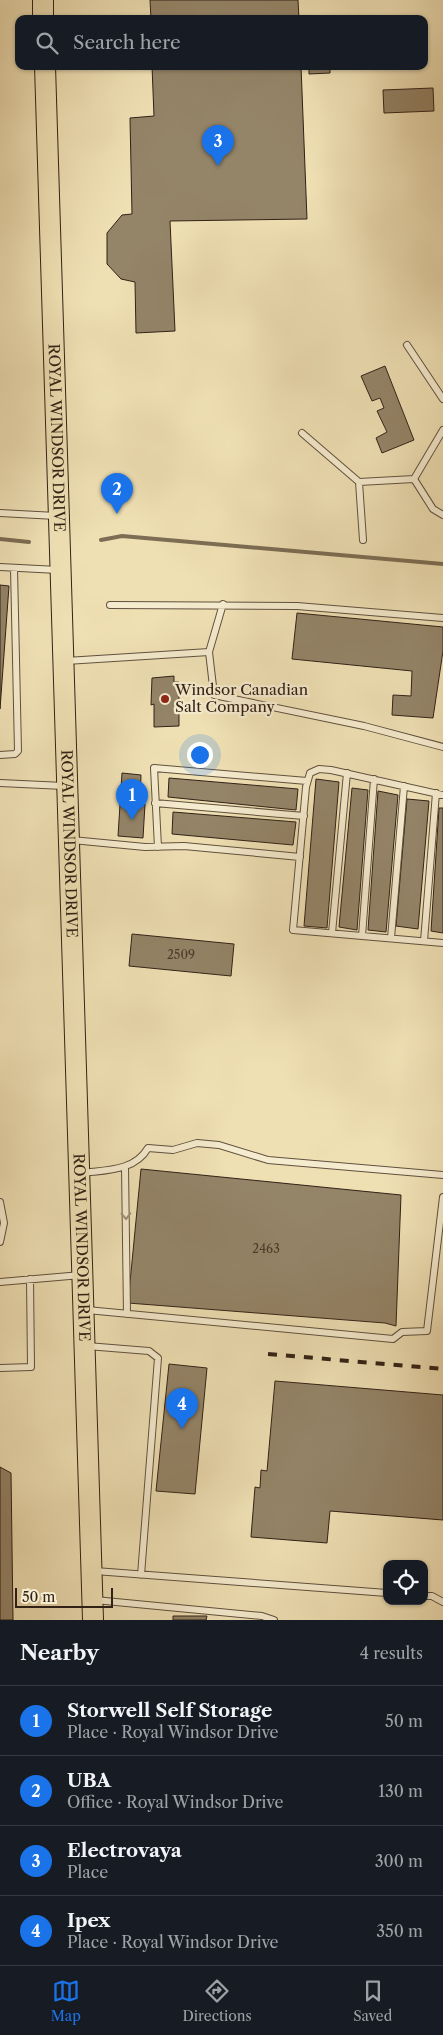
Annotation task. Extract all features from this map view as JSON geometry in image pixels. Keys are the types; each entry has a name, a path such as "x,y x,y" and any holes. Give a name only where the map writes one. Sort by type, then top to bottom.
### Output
{"main road":[{"path":"43,0 43,15"},
{"name":"ROYAL WINDSOR DRIVE","path":"45,70 93,1610"}],"lane":[{"path":"407,345 443,399"},
{"path":"414,479 443,430"},
{"path":"302,433 359,482 414,479"},
{"path":"414,479 433,509 443,515"},
{"path":"359,482 363,540"},
{"path":"0,513 59,516"},
{"path":"0,567 60,570"},
{"path":"0,755 15,754 18,750 14,568"},
{"path":"110,605 223,604 297,606 443,618"},
{"path":"223,604 209,652 214,695 364,726 443,747"},
{"path":"63,661 209,652"},
{"path":"158,847 154,768 307,781"},
{"path":"424,941 440,794 347,773 314,770 310,773 307,781 293,930 424,941 443,942"},
{"path":"332,933 347,773"},
{"path":"362,936 374,779"},
{"path":"0,783 67,786"},
{"path":"391,938 404,786"},
{"path":"155,803 304,816"},
{"path":"69,839 158,847 184,846 300,857"},
{"path":"79,1173 125,1167 141,1157 148,1148 174,1150 200,1143 230,1147 268,1160 443,1175"},
{"path":"125,1167 127,1314"},
{"path":"83,1310 393,1339 402,1332 427,1331 443,1197"},
{"path":"0,1202 4,1223 0,1242"},
{"path":"0,1282 82,1275"},
{"path":"0,1368 31,1368 30,1279"},
{"path":"84,1346 149,1351 158,1358 141,1575"},
{"path":"91,1571 383,1593"},
{"path":"428,1596 443,1602"},
{"path":"93,1610 262,1616 274,1620"}],"building":[{"path":"150,0 298,0 299,15 151,15"},
{"path":"152,70 301,70 307,219 170,221 175,331 136,333 135,282 121,279 107,264 107,233 122,215 132,214 130,118 154,116"},
{"path":"309,70 330,70 330,73 309,74"},
{"path":"433,88 434,111 384,113 383,90"},
{"path":"385,366 414,440 382,453 376,438 387,432 377,411 384,408 380,398 372,401 361,376"},
{"path":"0,585 9,586 0,709"},
{"path":"297,613 443,627 443,651 433,718 392,715 393,695 411,696 412,671 292,659"},
{"name":"Windsor Canadian Salt Company","path":"174,676 174,682 179,682 179,726 154,727 154,704 151,705 152,678"},
{"path":"122,773 141,775 140,803 145,804 143,838 118,836"},
{"path":"169,778 298,789 296,810 168,797"},
{"path":"316,779 339,782 327,928 304,926"},
{"path":"352,788 368,790 357,930 339,927"},
{"path":"378,791 398,795 386,932 368,930"},
{"path":"407,799 429,801 418,929 396,926"},
{"path":"439,808 443,808 443,933 431,931"},
{"path":"173,812 296,822 293,845 172,834"},
{"path":"132,934 234,944 231,976 129,966"},
{"path":"141,1169 401,1195 396,1326 385,1323 128,1303"},
{"path":"169,1364 207,1368 195,1494 156,1491"},
{"path":"275,1381 443,1395 443,1520 330,1511 327,1543 251,1537 255,1487 260,1488 261,1470 267,1471"},
{"path":"0,1467 11,1473 13,1620 0,1620"},
{"path":"173,1616 207,1616 206,1620 173,1620"}],"waterway":[{"path":"101,540 122,536 443,564"},
{"path":"0,539 29,542"}],"railway":[{"path":"268,1354 443,1369"}],"place":[{"name":"Electrovaya","path":"218,166"},
{"name":"UBA","path":"117,514"},
{"name":"Windsor Canadian Salt Company","path":"165,699"},
{"name":"Storwell Self Storage","path":"132,820"},
{"name":"Ipex","path":"182,1429"}]}
